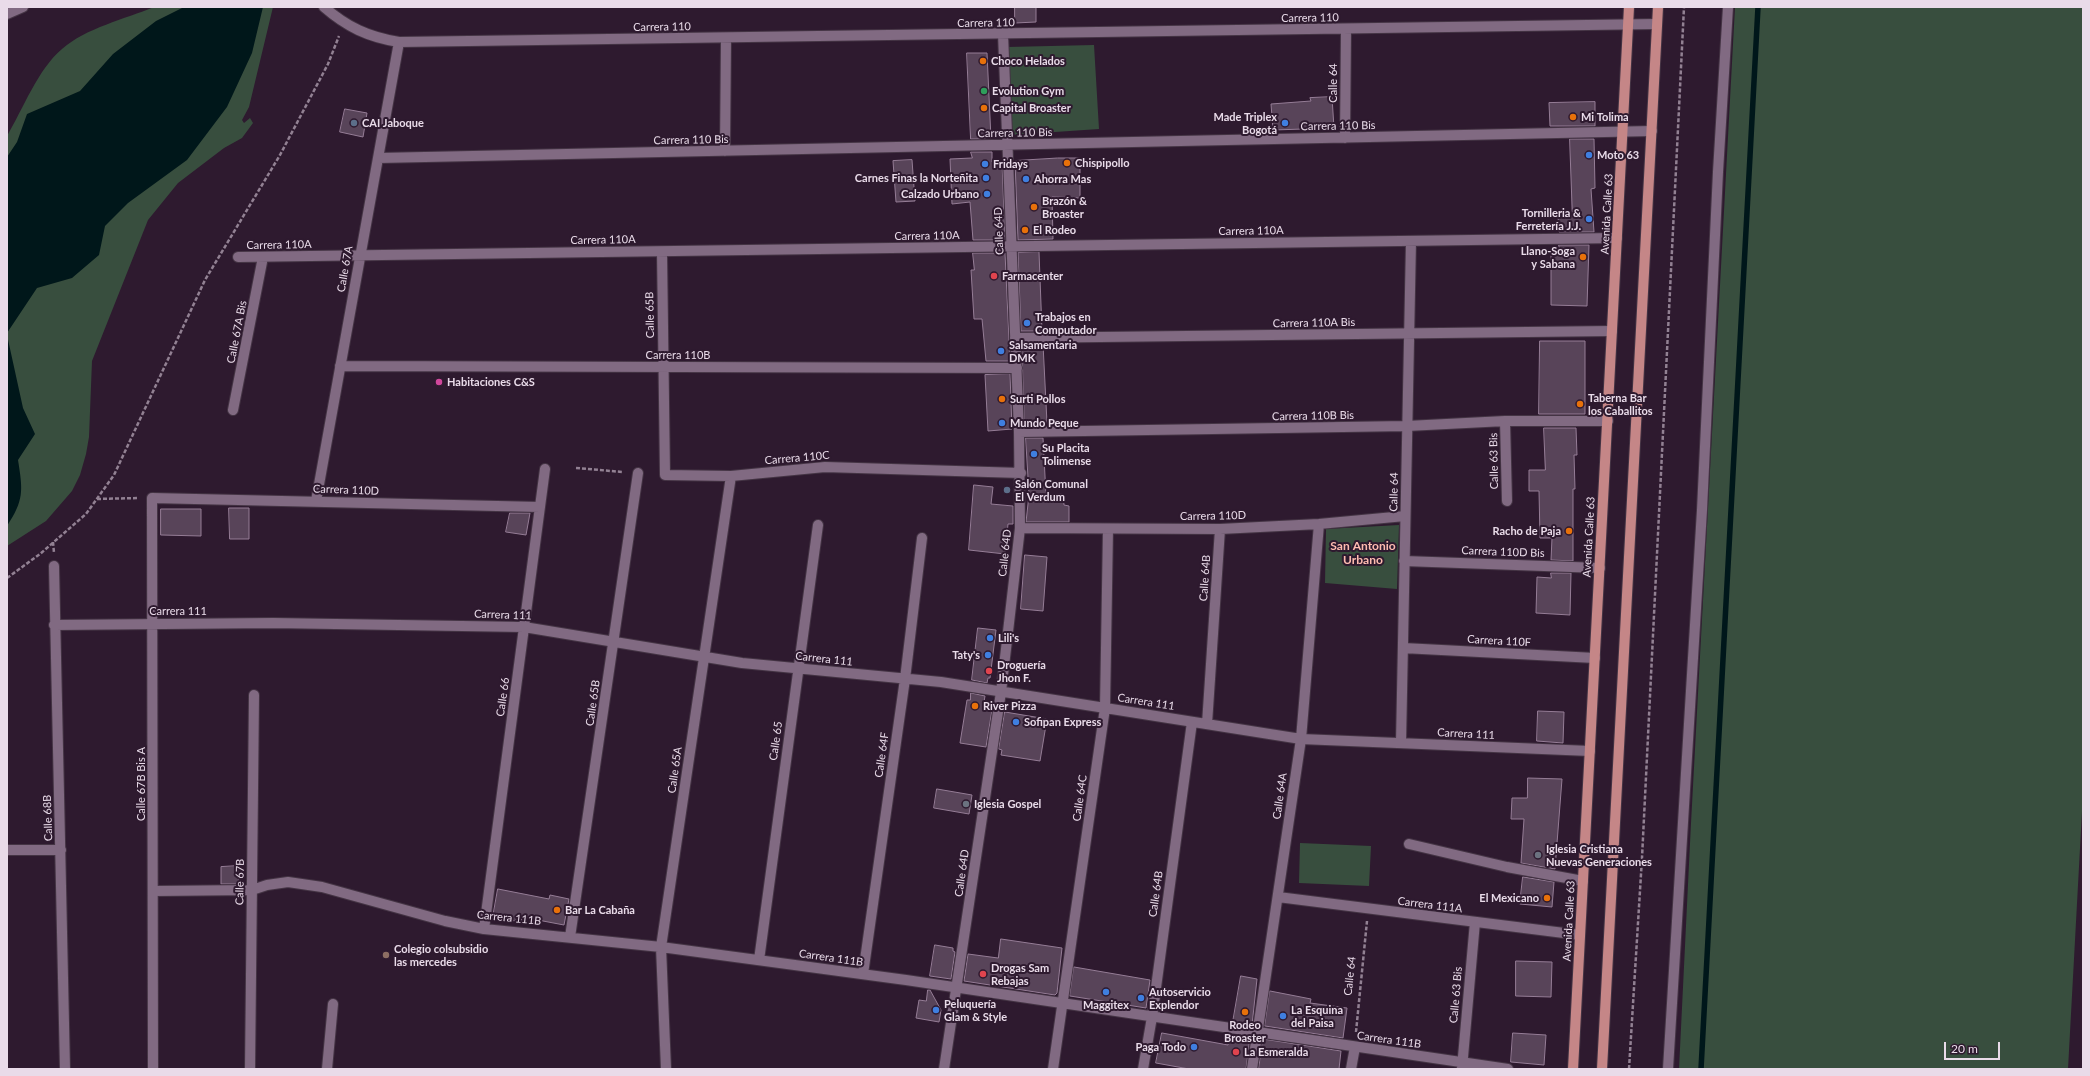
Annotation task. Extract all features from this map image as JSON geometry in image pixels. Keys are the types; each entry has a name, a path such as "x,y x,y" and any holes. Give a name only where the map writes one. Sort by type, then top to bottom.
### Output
{"main road":[{"name":"Avenida Calle 63","path":"1573,1069 1629,7"},
{"path":"1602,1069 1658,7"}],"street":[{"path":"13,11 23,7"},
{"name":"Carrera 110","path":"324,7 361,32 375,38 399,42 1657,24"},
{"path":"1668,1069 1702,518 1718,172 1728,7"},
{"name":"Calle 64","path":"1345,138 1346,29"},
{"name":"Calle 64D","path":"944,1069 958,988 1001,692 1020,528 1021,473 1003,34"},
{"path":"725,151 726,38"},
{"name":"Calle 67A","path":"316,501 399,42"},
{"name":"Carrera 110 Bis","path":"378,158 1652,131"},
{"name":"Carrera 110A","path":"238,258 1618,238"},
{"name":"Calle 64","path":"1401,743 1410,241"},
{"name":"Calle 65B","path":"662,252 665,475"},
{"name":"Calle 67A Bis","path":"234,410 263,257"},
{"name":"Carrera 110A Bis","path":"1015,338 1612,331"},
{"name":"Carrera 110B","path":"340,366 1017,368"},
{"name":"Carrera 110B Bis","path":"1019,432 1407,426 1505,421 1608,421"},
{"name":"Calle 63 Bis","path":"1505,421 1507,501"},
{"name":"Carrera 110C","path":"665,475 731,476 825,466 1021,473"},
{"name":"Calle 66","path":"484,929 545,469"},
{"name":"Calle 65B","path":"570,936 638,473"},
{"name":"Calle 65A","path":"666,1069 661,947 731,476"},
{"name":"Carrera 110D","path":"152,498 540,507"},
{"name":"Calle 67B Bis A","path":"152,498 154,890 153,1069"},
{"name":"Carrera 110D","path":"1020,528 1220,529 1318,524 1405,516"},
{"name":"Calle 64A","path":"1252,1069 1301,738 1318,524"},
{"name":"Calle 65","path":"759,960 818,525"},
{"name":"Calle 64C","path":"1053,1069 1064,1004 1105,708 1108,529"},
{"name":"Calle 64B","path":"1207,724 1220,529"},
{"name":"Calle 64F","path":"863,974 905,679 922,538"},
{"name":"Carrera 110D Bis","path":"1404,561 1600,568"},
{"name":"Calle 68B","path":"54,566 54,625 61,850 65,1069"},
{"name":"Carrera 111","path":"54,625 152,623 524,627 703,657 941,682 1301,738 1590,751"},
{"name":"Carrera 110F","path":"1403,648 1595,658"},
{"name":"Calle 67B","path":"250,1069 254,695"},
{"name":"Calle 64B","path":"1143,1069 1152,1017 1192,722"},
{"path":"1409,844 1507,867 1583,882"},
{"path":"7,850 61,850"},
{"name":"Carrera 111B","path":"154,890 252,890 267,885 288,882 322,887 445,921 484,929 570,936 863,974 1354,1047 1462,1066 1508,1069"},
{"name":"Carrera 111A","path":"1278,897 1580,935"},
{"name":"Calle 63 Bis","path":"1462,1066 1475,922"},
{"path":"327,1069 333,1004"},
{"path":"1351,1069 1354,1047"}],"path":[{"path":"1629,1069 1644,819 1684,7"},
{"path":"7,578 40,554 86,514 114,475 208,275 280,154 328,64"},
{"path":"576,468 638,473"},
{"path":"97,499 152,498"},
{"name":"Calle 64","path":"1354,1047 1369,909"}],"green space":[{"path":"154,7 273,7 249,107 242,120 244,123 250,118 253,123 242,138 224,148 178,183 148,220 92,361 89,437 80,475 72,491 46,521 7,546 7,136 38,78 53,57 62,49 82,35"},
{"path":"1735,7 2083,7 2083,793 2068,1069 1679,1069"},
{"path":"1094,45 1099,129 1011,135 1007,47"},
{"path":"1399,525 1397,589 1325,583 1326,529"},
{"path":"1300,843 1371,846 1369,886 1299,883"}],"shaded area":[{"path":"184,7 263,7 252,53 227,107 187,160 128,203 105,226 99,255 72,278 37,288 7,333 7,157 17,142 27,114 80,91 113,54 156,21"},
{"path":"7,335 23,408 35,434 18,460 21,480 21,495 17,509 7,526"}],"building":[{"path":"1015,7 1036,7 1036,22 1015,23"},
{"path":"967,53 987,53 991,139 971,139"},
{"path":"1332,97 1334,128 1273,130 1271,104 1311,101 1310,98"},
{"path":"1595,102 1595,126 1550,126 1549,103"},
{"name":"CAI Jaboque","path":"345,109 367,113 363,137 340,132"},
{"path":"1570,139 1594,139 1595,188 1591,189 1594,232 1559,232 1558,216 1572,216"},
{"path":"971,152 992,152 992,162 1002,162 1005,240 973,240 970,202 952,204 950,159 972,158"},
{"path":"1080,158 1080,198 1052,197 1053,239 1018,240 1015,161"},
{"path":"912,160 915,201 896,202 893,161"},
{"path":"1559,245 1589,245 1587,306 1551,305 1551,250 1559,249"},
{"path":"1039,252 1042,331 1021,331 1018,253"},
{"path":"973,253 1005,253 1010,361 986,361 982,319 974,319 971,270 974,270"},
{"path":"1540,341 1585,341 1585,414 1539,414"},
{"path":"1022,344 1043,344 1047,423 1043,423 1043,425 1025,425"},
{"path":"1010,374 1012,429 988,431 985,375"},
{"path":"1544,428 1576,428 1577,455 1574,455 1575,489 1573,489 1573,561 1551,560 1552,538 1540,538 1539,491 1529,491 1529,470 1545,470"},
{"path":"1026,438 1043,438 1046,495 1063,494 1064,505 1069,506 1069,522 1026,522 1029,495"},
{"path":"974,485 993,487 991,504 1013,506 1013,524 1008,524 1005,554 969,550"},
{"path":"229,508 249,508 249,539 230,539"},
{"path":"161,509 201,509 201,536 161,535"},
{"path":"510,513 530,513 526,535 506,532"},
{"path":"1025,555 1047,557 1043,611 1021,609"},
{"path":"1551,573 1571,573 1570,615 1536,613 1537,577 1551,578"},
{"path":"978,628 996,630 990,678 988,678 987,683 972,680"},
{"path":"971,693 985,696 983,708 992,710 986,747 960,743 967,700 970,700"},
{"path":"1538,711 1564,712 1563,743 1537,741"},
{"path":"1005,712 1047,719 1040,761 1001,755 1002,750 999,749"},
{"path":"1528,778 1562,779 1555,869 1521,863 1524,819 1511,819 1512,798 1527,798"},
{"path":"937,789 972,795 969,814 934,808"},
{"path":"238,866 239,884 221,884 221,867"},
{"path":"1523,877 1554,882 1552,907 1520,904"},
{"path":"498,889 549,899 550,895 569,899 564,925 522,917 521,922 493,917"},
{"path":"1001,939 1062,948 1057,993 1055,995 964,981 968,954 998,958"},
{"path":"935,945 953,948 953,951 955,952 951,979 930,976"},
{"path":"1516,961 1552,962 1551,997 1516,996"},
{"path":"1074,967 1150,980 1146,1008 1070,996"},
{"path":"1241,976 1257,979 1252,1025 1233,1022"},
{"path":"928,990 930,990 941,1010 939,1022 916,1018 919,1000 926,1001"},
{"path":"1270,991 1311,999 1310,1003 1347,1008 1343,1038 1265,1026"},
{"path":"1162,1033 1228,1045 1230,1035 1250,1037 1246,1069 1189,1069 1156,1063"},
{"path":"1513,1033 1546,1035 1544,1065 1511,1062"},
{"path":"1263,1039 1341,1051 1339,1069 1259,1069"}],"waterway":[{"path":"1701,1069 1758,7"}],"place":[{"name":"Choco Helados","path":"983,61"},
{"name":"Evolution Gym","path":"984,91"},
{"name":"Capital Broaster","path":"984,108"},
{"name":"Mi Tolima","path":"1573,117"},
{"name":"CAI Jaboque","path":"354,123"},
{"name":"Made Triplex Bogotá","path":"1285,123"},
{"name":"Moto 63","path":"1589,155"},
{"name":"Chispipollo","path":"1067,163"},
{"name":"Fridays","path":"985,164"},
{"name":"Carnes Finas la Norteñita","path":"986,178"},
{"name":"Ahorra Mas","path":"1026,179"},
{"name":"Calzado Urbano","path":"987,194"},
{"name":"Brazón & Broaster","path":"1034,207"},
{"name":"Tornilleria & Ferretería J.J.","path":"1589,219"},
{"name":"El Rodeo","path":"1025,230"},
{"name":"Llano-Soga y Sabana","path":"1583,257"},
{"name":"Farmacenter","path":"994,276"},
{"name":"Trabajos en Computador","path":"1027,323"},
{"name":"Salsamentaria DMK","path":"1001,351"},
{"name":"Habitaciones C&S","path":"439,382"},
{"name":"Surti Pollos","path":"1002,399"},
{"name":"Taberna Bar los Caballitos","path":"1580,404"},
{"name":"Mundo Peque","path":"1002,423"},
{"name":"Su Placita Tolimense","path":"1034,454"},
{"name":"Salón Comunal El Verdum","path":"1007,490"},
{"name":"Racho de Paja","path":"1569,531"},
{"name":"Lili's","path":"990,638"},
{"name":"Taty's","path":"988,655"},
{"name":"Droguería Jhon F.","path":"989,671"},
{"name":"River Pizza","path":"975,706"},
{"name":"Sofipan Express","path":"1016,722"},
{"name":"Iglesia Gospel","path":"966,804"},
{"name":"Iglesia Cristiana Nuevas Generaciones","path":"1538,855"},
{"name":"El Mexicano","path":"1547,898"},
{"name":"Bar La Cabaña","path":"557,910"},
{"name":"Colegio colsubsidio las mercedes","path":"386,955"},
{"name":"Drogas Sam Rebajas","path":"983,974"},
{"name":"Maggitex","path":"1106,992"},
{"name":"Autoservicio Explendor","path":"1141,998"},
{"name":"Peluquería Glam & Style","path":"936,1010"},
{"name":"Rodeo Broaster","path":"1245,1012"},
{"name":"La Esquina del Paisa","path":"1283,1016"},
{"name":"Paga Todo","path":"1194,1047"},
{"name":"La Esmeralda","path":"1236,1052"}],"district":[{"name":"San Antonio Urbano","path":"1363,553"}]}
